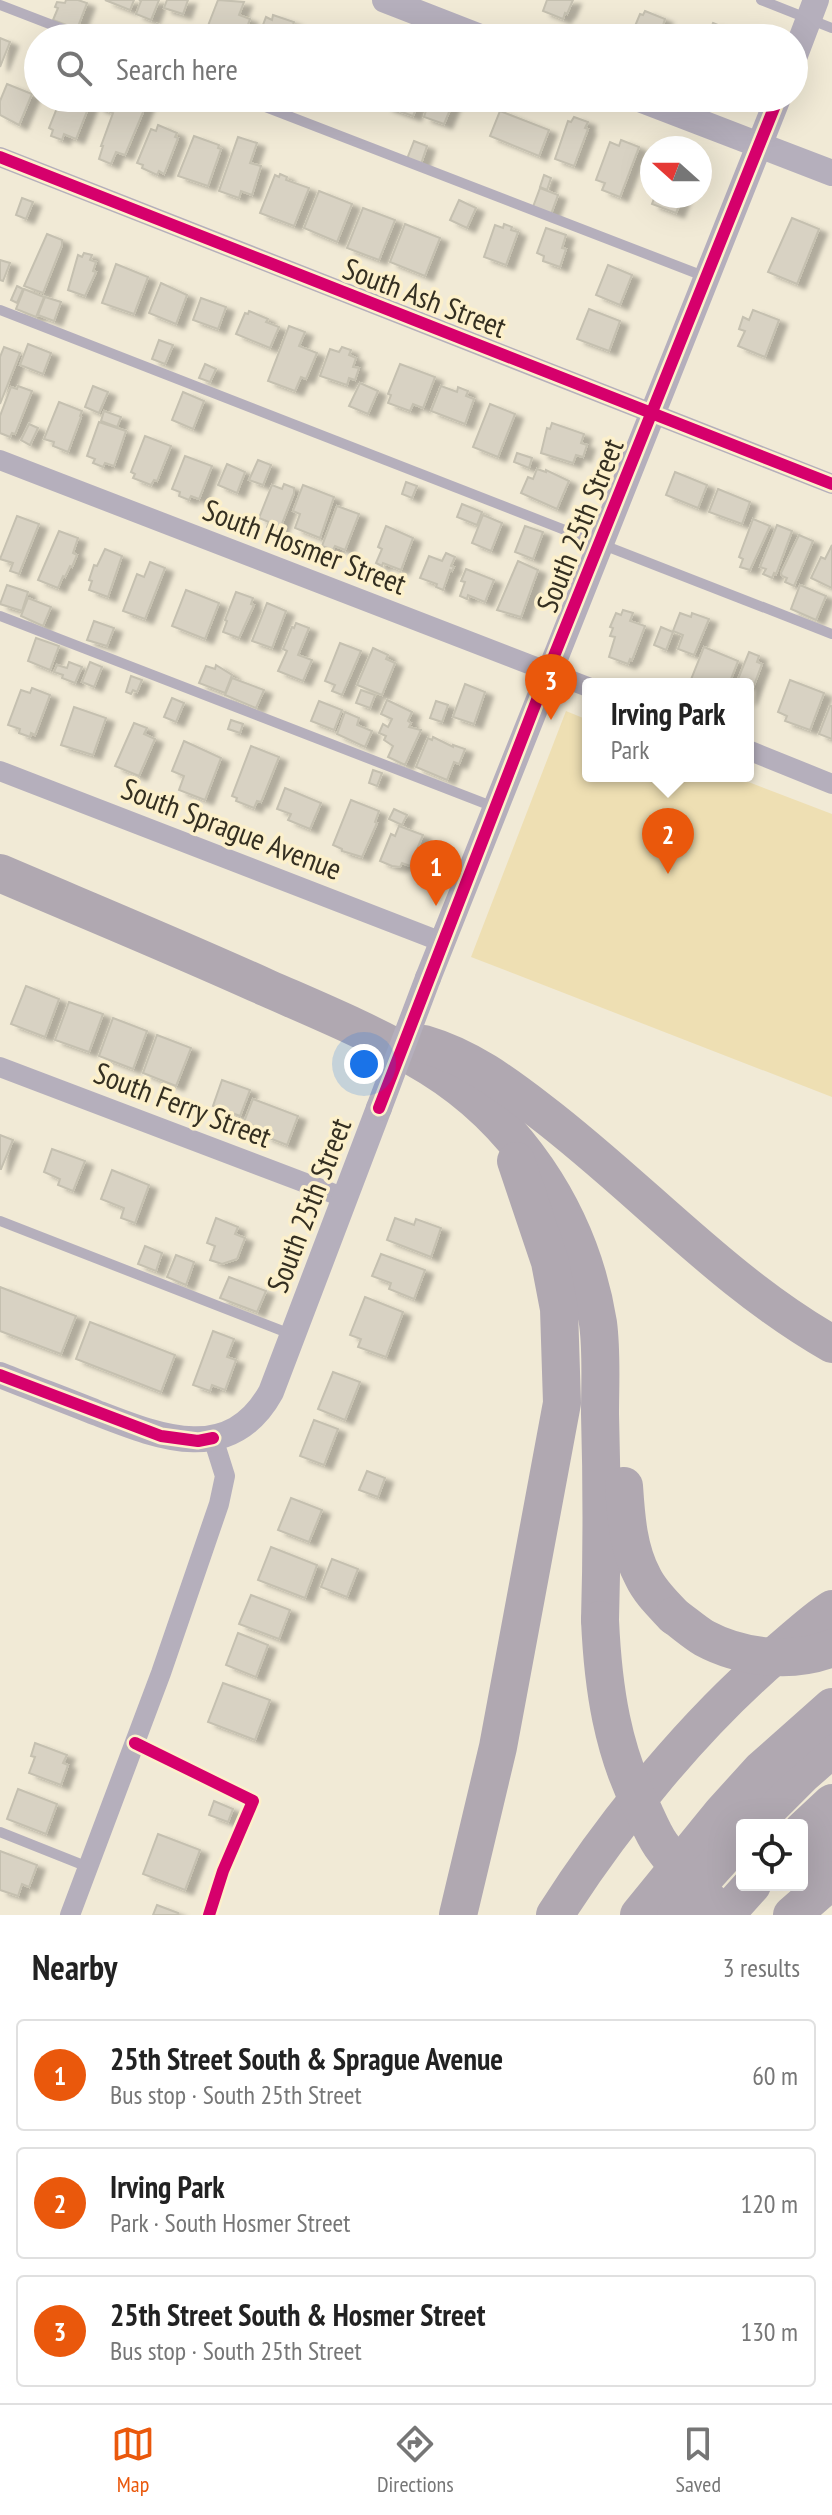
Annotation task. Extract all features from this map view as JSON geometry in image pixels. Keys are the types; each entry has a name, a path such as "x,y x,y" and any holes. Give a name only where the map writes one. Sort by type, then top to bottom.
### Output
{"highway":[{"path":"0,873 417,1058 472,1096 506,1129 536,1166 556,1198 583,1263 598,1324 603,1526 600,1620 603,1671 614,1736 633,1791 660,1844 693,1884 724,1915 746,1891"},
{"path":"344,1023 430,1045 477,1066 503,1082 572,1135 733,1278 795,1323 832,1344"},
{"path":"458,1915 498,1747 562,1403 559,1309 550,1262 514,1157 472,1096"},
{"path":"570,1231 600,1270 614,1324 619,1363 626,1515 643,1578 674,1616 702,1637 724,1647 790,1657 832,1648"},
{"path":"555,1915 584,1870 664,1769 709,1719 743,1683 832,1609"},
{"path":"639,1915 761,1770 832,1707"},
{"path":"758,1819 832,1749"},
{"path":"808,1825 832,1803"},
{"path":"676,1915 736,1843"},
{"path":"808,1867 832,1844"},
{"path":"792,1915 832,1880"},
{"path":"762,1915 784,1891"}],"street":[{"path":"385,0 447,24"},
{"path":"808,34 819,16"},
{"path":"674,112 832,173"},
{"name":"South 25th Street","path":"213,1438 257,1414 271,1392 548,671 773,112"},
{"name":"South Ash Street","path":"0,157 832,484"},
{"name":"South Hosmer Street","path":"0,460 582,685"},
{"path":"754,752 832,784"},
{"name":"South Sprague Avenue","path":"0,771 442,942"},
{"name":"South Ferry Street","path":"0,1067 345,1198"},
{"path":"0,1375 161,1436 198,1441 213,1438 225,1476 219,1504 161,1673 70,1915"}],"lane":[{"path":"761,0 819,16"},
{"path":"0,5 50,24"},
{"path":"278,112 707,278"},
{"path":"0,310 832,634"},
{"path":"0,616 496,808"},
{"path":"0,1221 293,1335"},
{"path":"0,1832 88,1867"}],"shaded area":[{"path":"566,711 582,718 582,782 749,782 832,814 832,1097 471,957"}],"building":[{"path":"66,0 78,0 87,3 79,24 53,20 57,2 65,3"},
{"path":"105,0 134,0 130,10"},
{"path":"139,0 159,0 151,20 136,14"},
{"path":"167,0 188,0 183,14 164,8"},
{"path":"218,0 244,2 239,15 250,19 248,24 209,24"},
{"path":"547,0 573,0 563,19 543,11"},
{"path":"645,11 665,19 663,24 636,24 640,14 643,15"},
{"path":"273,15 294,22 263,24 266,17 272,20"},
{"path":"0,38 10,42 0,67"},
{"path":"7,84 24,91 24,112 19,125 0,115 0,101"},
{"path":"55,112 87,112 76,139 64,134 62,140 51,136 53,130 49,128"},
{"path":"111,112 143,112 125,155 116,152 111,164 99,159 113,113"},
{"path":"426,112 449,112 444,124 424,117"},
{"path":"500,112 549,130 539,156 490,136"},
{"path":"574,117 588,122 585,128 588,129 574,166 555,159 568,121 571,122"},
{"path":"158,125 177,133 175,137 178,138 164,174 159,171 157,175 137,163 151,129 156,131"},
{"path":"194,136 219,145 221,149 208,186 178,176"},
{"path":"238,137 257,143 250,163 261,166 252,195 241,191 239,198 219,191"},
{"path":"621,140 639,147 620,197 602,190 605,183 596,180 610,142 619,146"},
{"path":"414,141 427,146 421,164 407,159"},
{"path":"280,174 287,177 286,180 309,188 294,226 260,213 275,175 279,177"},
{"path":"544,175 551,178 547,190 540,187"},
{"path":"540,188 558,195 551,214 533,207"},
{"path":"319,191 352,204 337,242 304,228"},
{"path":"22,198 33,202 26,219 16,215"},
{"path":"459,200 476,208 467,228 450,220"},
{"path":"363,208 395,220 379,260 347,248"},
{"path":"792,218 819,229 797,284 768,272"},
{"path":"405,224 440,238 425,276 390,262"},
{"path":"504,224 518,232 506,265 484,257 495,225 503,228"},
{"path":"546,228 566,235 562,248 566,249 560,267 543,261 544,256 537,253"},
{"path":"47,234 62,240 62,245 43,293 24,286"},
{"path":"84,253 92,255 90,260 96,262 93,271 96,272 85,296 68,290 78,255 82,257"},
{"path":"0,260 10,263 3,281 0,280"},
{"path":"116,264 148,277 134,314 102,303"},
{"path":"608,265 632,275 620,305 596,295"},
{"path":"161,283 187,295 176,324 149,313"},
{"path":"17,286 23,289 17,303 11,300"},
{"path":"24,289 44,297 36,317 16,309"},
{"path":"45,297 61,302 54,321 38,315"},
{"path":"201,298 226,307 218,329 193,320"},
{"path":"589,309 620,321 609,351 577,339"},
{"path":"753,310 779,320 765,357 738,346 745,331 739,329 743,317 749,320"},
{"path":"249,311 279,327 270,348 236,334 245,313"},
{"path":"289,326 305,332 299,346 317,353 306,379 301,377 295,391 268,381"},
{"path":"159,340 173,345 165,364 152,359"},
{"path":"28,344 51,353 43,374 20,365"},
{"path":"4,347 20,353 0,404 0,357"},
{"path":"342,347 351,350 349,355 356,358 353,367 359,368 355,380 349,378 347,385 320,376 330,349 339,352"},
{"path":"205,364 216,369 210,382 199,378"},
{"path":"400,364 435,377 423,408 413,404 410,411 388,403 391,395 388,394"},
{"path":"360,383 378,391 368,414 349,406"},
{"path":"18,386 32,391 15,434 12,433 10,437 0,433 0,416 11,387 17,389"},
{"path":"93,386 108,392 99,413 85,407"},
{"path":"441,386 457,392 458,387 468,391 466,396 474,399 465,424 431,411"},
{"path":"183,392 204,401 193,429 172,420"},
{"path":"59,402 82,411 68,452 44,439"},
{"path":"490,404 515,414 498,457 473,447"},
{"path":"104,411 121,417 117,427 101,421"},
{"path":"99,422 126,431 114,466 105,463 103,467 87,456"},
{"path":"552,423 584,434 581,443 587,445 583,457 576,455 573,463 541,453 547,428 550,429"},
{"path":"29,424 38,428 30,445 21,440"},
{"path":"145,436 171,446 157,481 154,480 151,485 133,478 135,474 131,472"},
{"path":"517,453 532,458 529,468 514,462"},
{"path":"185,456 212,466 199,499 191,496 189,500 172,489"},
{"path":"258,460 271,465 263,485 249,480"},
{"path":"227,464 245,472 237,493 218,485"},
{"path":"537,469 569,481 557,509 521,493 528,477 533,479"},
{"path":"675,472 707,485 698,508 666,495"},
{"path":"406,482 417,486 412,498 402,494"},
{"path":"284,484 294,488 294,493 279,531 267,527 269,522 259,518 272,485 282,489"},
{"path":"303,485 334,497 320,538 295,528 300,514 293,511"},
{"path":"718,489 750,502 742,524 709,512"},
{"path":"462,504 482,512 477,525 457,517"},
{"path":"337,506 359,514 345,550 322,546"},
{"path":"483,515 502,523 491,551 472,543"},
{"path":"17,516 39,524 19,574 10,571 13,563 0,559"},
{"path":"753,519 770,526 750,570 740,567 743,559 739,557"},
{"path":"777,525 792,531 772,578 763,574 766,569 760,567"},
{"path":"386,526 413,538 401,570 376,563"},
{"path":"525,526 543,532 533,559 515,552"},
{"path":"59,531 78,538 73,553 77,555 58,588 38,580"},
{"path":"799,535 813,541 794,586 785,582 787,578 781,573"},
{"path":"832,545 832,588 811,578 821,557 825,559"},
{"path":"105,549 122,556 108,597 89,590 94,565 97,566"},
{"path":"446,553 455,557 451,566 454,567 443,590 436,587 437,584 420,578 429,556 442,561"},
{"path":"518,561 538,570 521,617 497,610"},
{"path":"150,562 165,568 145,619 123,611 137,574 144,577"},
{"path":"466,569 494,580 485,602 468,595 467,599 460,596"},
{"path":"7,585 28,592 22,611 0,604"},
{"path":"800,585 826,596 816,620 791,609"},
{"path":"186,590 219,603 205,639 172,626"},
{"path":"236,592 253,598 251,604 254,605 239,638 223,632"},
{"path":"28,598 51,607 43,626 21,616"},
{"path":"267,603 286,611 272,648 252,641"},
{"path":"623,610 633,613 630,621 645,626 628,664 609,657 615,637 610,636 613,628 610,627 616,613 621,615"},
{"path":"680,613 691,617 692,613 709,619 694,655 678,649 683,635 673,631"},
{"path":"94,621 114,628 107,646 87,640"},
{"path":"296,623 309,628 298,655 312,660 303,681 278,671 287,651 283,649"},
{"path":"661,627 673,632 666,650 654,645"},
{"path":"36,638 59,646 50,670 28,661"},
{"path":"340,643 361,651 342,695 332,691 335,685 325,681"},
{"path":"704,647 738,661 731,678 692,678"},
{"path":"373,648 388,655 386,659 395,663 382,695 357,685"},
{"path":"749,652 759,656 757,662 762,664 754,685 754,678 738,678"},
{"path":"69,662 82,667 75,683 54,672 57,665 67,668"},
{"path":"90,662 102,667 94,687 82,682"},
{"path":"216,665 232,675 225,693 199,683 206,666 215,669"},
{"path":"131,676 142,680 137,692 133,690 131,694 126,692"},
{"path":"232,678 264,690 256,708 225,695"},
{"path":"790,680 824,693 810,730 785,721 787,716 778,712"},
{"path":"465,684 485,692 474,724 453,717"},
{"path":"32,688 50,695 35,735 31,733 30,737 8,725 21,690 30,693"},
{"path":"361,690 375,695 370,708 356,703"},
{"path":"172,698 184,703 176,722 164,717"},
{"path":"387,700 412,712 409,727 421,730 405,765 388,757 393,746 384,740 386,736 379,733 383,724 388,727 392,719 381,714"},
{"path":"319,701 342,710 334,730 311,721"},
{"path":"436,701 448,705 442,722 430,718"},
{"path":"832,706 832,739 819,734"},
{"path":"74,707 106,718 93,755 61,745"},
{"path":"345,712 359,718 357,725 372,731 365,747 337,734"},
{"path":"231,720 243,724 240,733 228,729"},
{"path":"134,723 147,728 144,734 155,739 139,776 115,766"},
{"path":"433,737 465,749 459,764 454,762 447,780 416,767 428,738 432,740"},
{"path":"184,741 221,758 205,800 179,790 184,776 172,771"},
{"path":"251,746 279,757 261,802 257,801 254,808 236,801 237,798 232,796"},
{"path":"373,770 382,773 377,786 369,783"},
{"path":"285,788 321,803 310,829 288,820 291,814 277,809"},
{"path":"351,800 379,811 362,857 333,845"},
{"path":"394,809 407,815 402,825 389,819"},
{"path":"399,826 423,835 410,866 402,863 400,867 392,866 380,861 391,834 395,836"},
{"path":"26,986 59,999 45,1037 11,1024"},
{"path":"69,1002 103,1014 89,1052 55,1040"},
{"path":"113,1018 147,1031 133,1069 99,1056"},
{"path":"157,1035 191,1048 176,1086 143,1073"},
{"path":"222,1080 250,1090 240,1116 213,1106"},
{"path":"253,1099 298,1116 287,1145 264,1136 266,1131 244,1122"},
{"path":"0,1135 13,1140 1,1169 0,1169"},
{"path":"52,1149 85,1161 73,1191 58,1185 60,1179 44,1172"},
{"path":"112,1170 149,1185 135,1223 121,1218 124,1208 101,1199"},
{"path":"216,1218 238,1227 235,1234 245,1238 237,1259 222,1264 210,1260 215,1246 207,1243"},
{"path":"395,1218 414,1225 416,1219 441,1228 431,1257 387,1240"},
{"path":"145,1246 162,1253 156,1271 138,1264"},
{"path":"381,1254 425,1270 414,1299 389,1289 391,1283 372,1276"},
{"path":"176,1255 194,1262 186,1285 167,1277"},
{"path":"229,1277 266,1291 257,1312 220,1298"},
{"path":"0,1287 76,1316 61,1354 0,1331"},
{"path":"365,1297 403,1312 386,1357 358,1347 361,1339 350,1335"},
{"path":"90,1322 175,1355 161,1392 76,1359"},
{"path":"213,1331 234,1339 227,1357 236,1360 225,1390 212,1385 210,1391 193,1385"},
{"path":"333,1372 360,1382 345,1420 318,1409"},
{"path":"314,1420 338,1429 324,1465 300,1456"},
{"path":"367,1471 385,1478 378,1497 359,1490"},
{"path":"291,1498 322,1510 309,1542 278,1530"},
{"path":"271,1547 317,1565 305,1598 258,1580"},
{"path":"332,1559 358,1569 347,1597 321,1587"},
{"path":"251,1595 290,1610 279,1639 239,1624"},
{"path":"238,1633 268,1645 256,1677 226,1665"},
{"path":"223,1683 270,1700 255,1740 208,1722"},
{"path":"35,1743 67,1755 63,1763 68,1765 61,1785 29,1773 35,1757 31,1756"},
{"path":"18,1789 57,1804 46,1834 7,1819"},
{"path":"214,1801 233,1809 228,1822 209,1815"},
{"path":"158,1834 200,1850 185,1890 143,1874"},
{"path":"0,1851 37,1865 29,1887 22,1884 18,1896 0,1890"},
{"path":"157,1905 178,1913 178,1915 153,1915"}],"cycle path":[{"path":"379,1108 554,656 772,112"},
{"path":"0,157 832,484"},
{"path":"0,1375 161,1436 198,1441 213,1438"},
{"path":"135,1743 253,1801 223,1871 209,1915"}],"place":[{"name":"25th Street South & Hosmer Street","path":"551,720"},
{"name":"Irving Park","path":"668,874"},
{"name":"25th Street South & Sprague Avenue","path":"436,906"}]}
